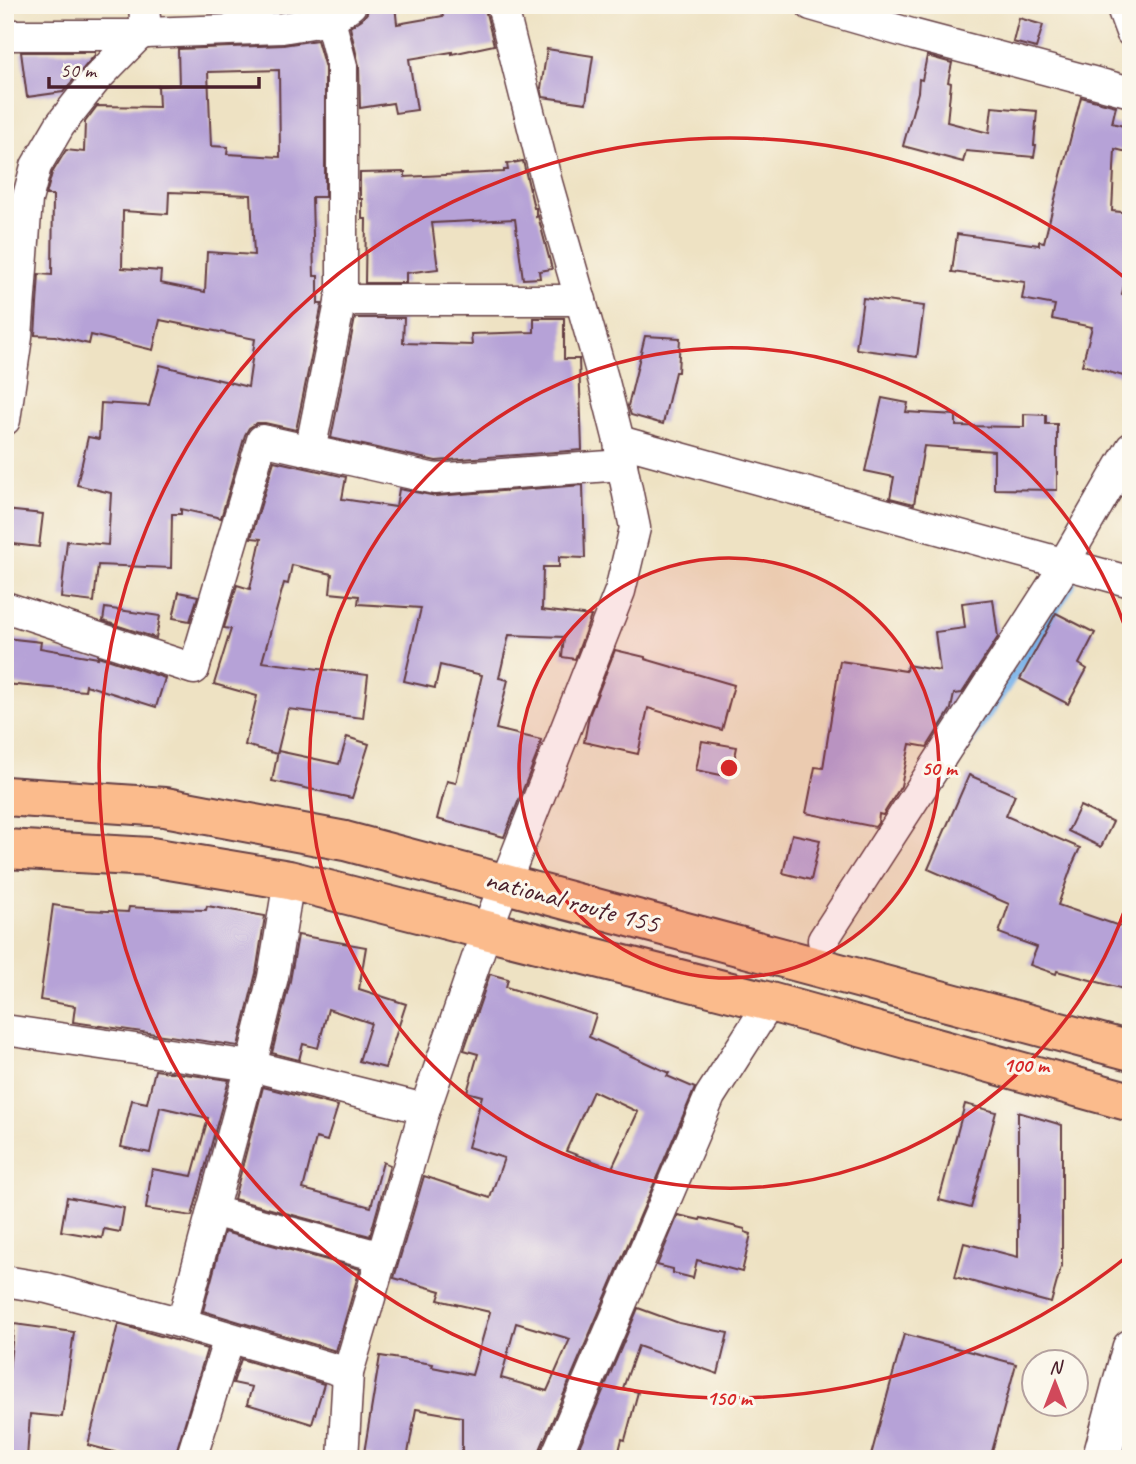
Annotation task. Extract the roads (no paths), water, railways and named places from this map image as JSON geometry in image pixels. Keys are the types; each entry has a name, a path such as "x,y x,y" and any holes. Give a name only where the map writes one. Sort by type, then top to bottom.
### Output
{"highway":[{"name":"national route 155","path":"5,796 165,807 345,841 1131,1051"},
{"name":"national route 155","path":"5,849 151,857 289,880 770,1002 1131,1102"}],"street":[{"path":"343,1459 348,1373 425,1109 487,929 620,591 635,528 620,453 502,5"},
{"path":"811,5 1131,92"},
{"path":"1121,5 1131,32"},
{"path":"5,35 143,24 282,28 326,13 342,66 342,293 310,451"},
{"path":"5,421 17,337 27,200 36,166 60,125 143,24"},
{"path":"340,299 581,300"},
{"path":"5,607 194,669 262,440 435,478 620,453 1131,582"},
{"path":"822,940 1066,564 1068,556 1131,448"},
{"path":"182,1323 273,977 289,880"},
{"path":"555,1459 710,1096 770,1002"},
{"path":"5,1030 251,1066 425,1109"},
{"path":"212,1211 382,1257"},
{"path":"5,1281 47,1288 182,1323 348,1373"},
{"path":"191,1459 229,1338"},
{"path":"1101,1459 1131,1348"}],"waterway":[{"path":"952,767 1071,585 1073,575"}]}
